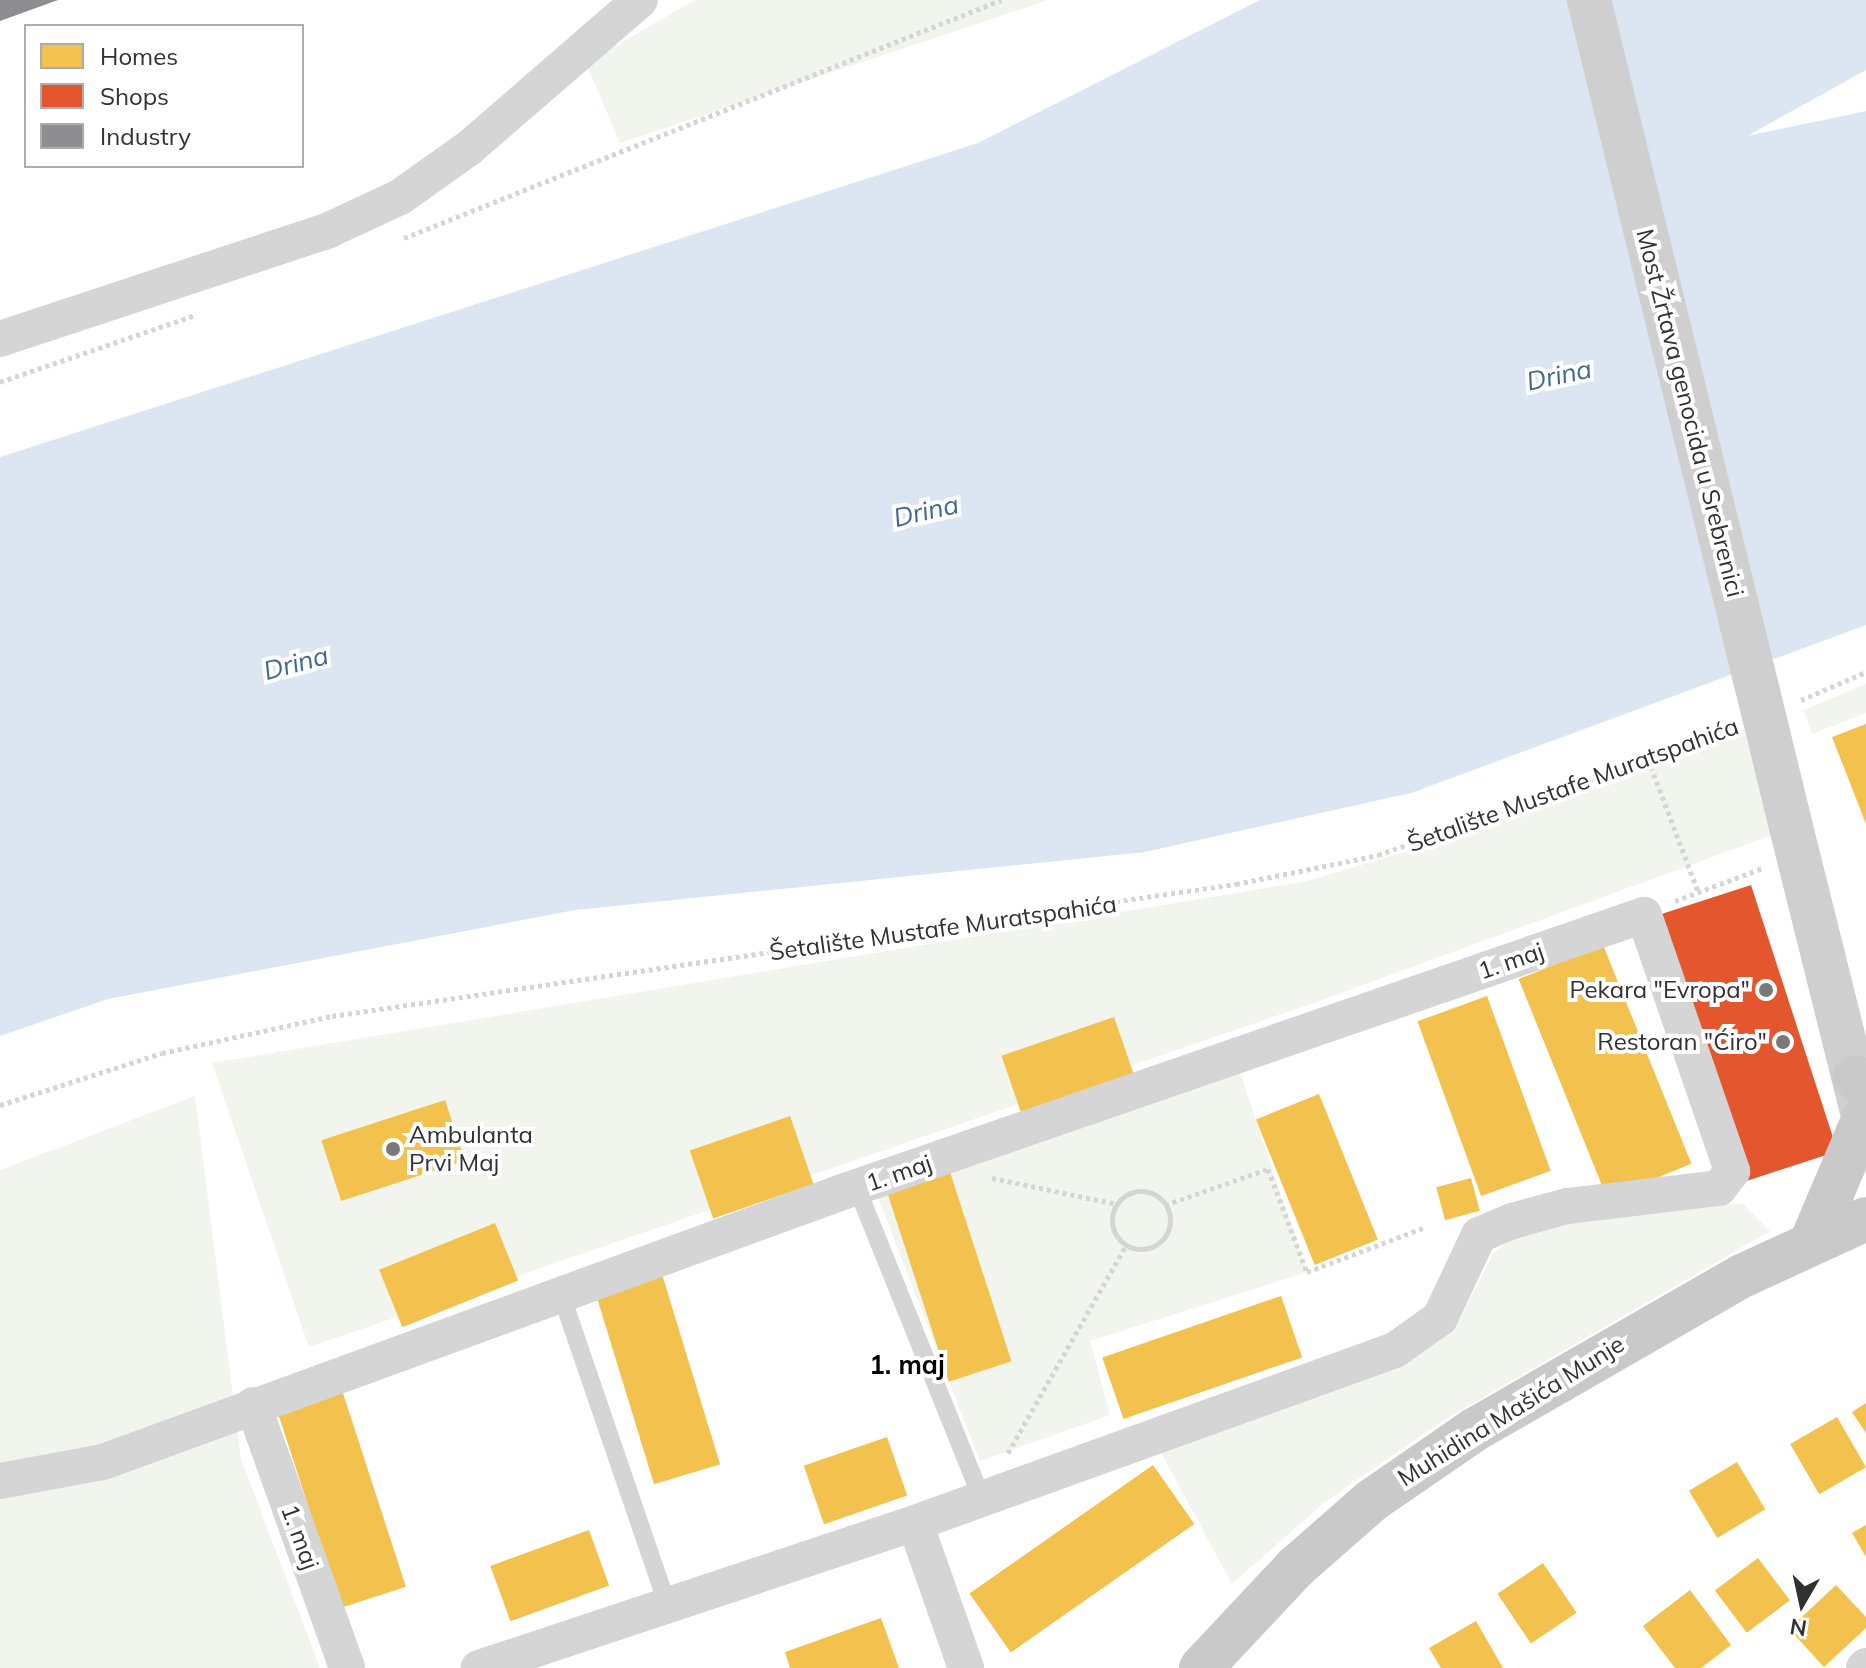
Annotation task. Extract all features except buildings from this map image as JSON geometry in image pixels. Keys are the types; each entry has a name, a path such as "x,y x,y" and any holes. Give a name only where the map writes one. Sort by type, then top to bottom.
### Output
{"main road":[{"name":"Most Žrtava genocida u Srebrenici","path":"1589,0 1791,827 1863,1101"},
{"path":"1813,1238 1845,1178 1863,1101"},
{"name":"Muhidina Mašića Munje","path":"1201,1668 1296,1567 1371,1501 1546,1386 1813,1238 1866,1219"}],"street":[{"path":"0,339 329,230 400,197 469,148 640,0"},
{"path":"478,1668 915,1523 1395,1350 1440,1318 1479,1235 1512,1221 1567,1206 1719,1188 1732,1171 1644,915"},
{"name":"1. maj","path":"0,1481 103,1462 857,1188 1644,915"},
{"name":"1. maj","path":"253,1405 347,1668"},
{"path":"915,1523 966,1668"}],"lane":[{"path":"857,1188 982,1499"},
{"path":"561,1294 667,1604"}],"path":[{"path":"388,244 1001,0"},
{"path":"0,382 201,314"},
{"path":"1785,706 1866,672"},
{"name":"Šetalište Mustafe Muratspahića","path":"0,1105 162,1053 332,1016 1205,889 1349,861 1745,723"},
{"path":"1648,759 1698,891"},
{"path":"1644,915 1718,882"},
{"path":"1165,1205 1268,1169 1307,1272 1423,1228"},
{"path":"985,1176 1117,1204 1141,1191 1165,1205 1169,1223 1161,1241 1144,1249 1126,1245 1114,1231 1117,1204"},
{"path":"982,1499 1126,1245"}],"shaded area":[{"path":"695,0 1048,0 620,143 586,63"},
{"path":"1866,684 1866,713 1812,734 1804,710"},
{"path":"1744,731 1775,834 1311,1004 309,1347 212,1063 1308,881 1457,836"},
{"path":"1237,1064 1307,1272 1090,1341 1110,1415 980,1461 877,1195"},
{"path":"195,1096 241,1459 320,1668 0,1668 0,1170"},
{"path":"1699,1203 1743,1204 1770,1231 1441,1422 1325,1502 1232,1584 1158,1447 1438,1343 1459,1321 1494,1252 1522,1232"}],"water":[{"name":"Drina","path":"1260,0 1866,0 1866,70 1747,136 1866,111 1866,625 1411,793 1145,852 575,910 108,999 0,1036 0,457 978,143"}],"place":[{"name":"Pekara \"Evropa\"","path":"1766,990"},
{"name":"Restoran \"Ćiro\"","path":"1783,1042"},
{"name":"Ambulanta Prvi Maj","path":"393,1149"}],"district":[{"name":"1. maj","path":"907,1365"}]}
